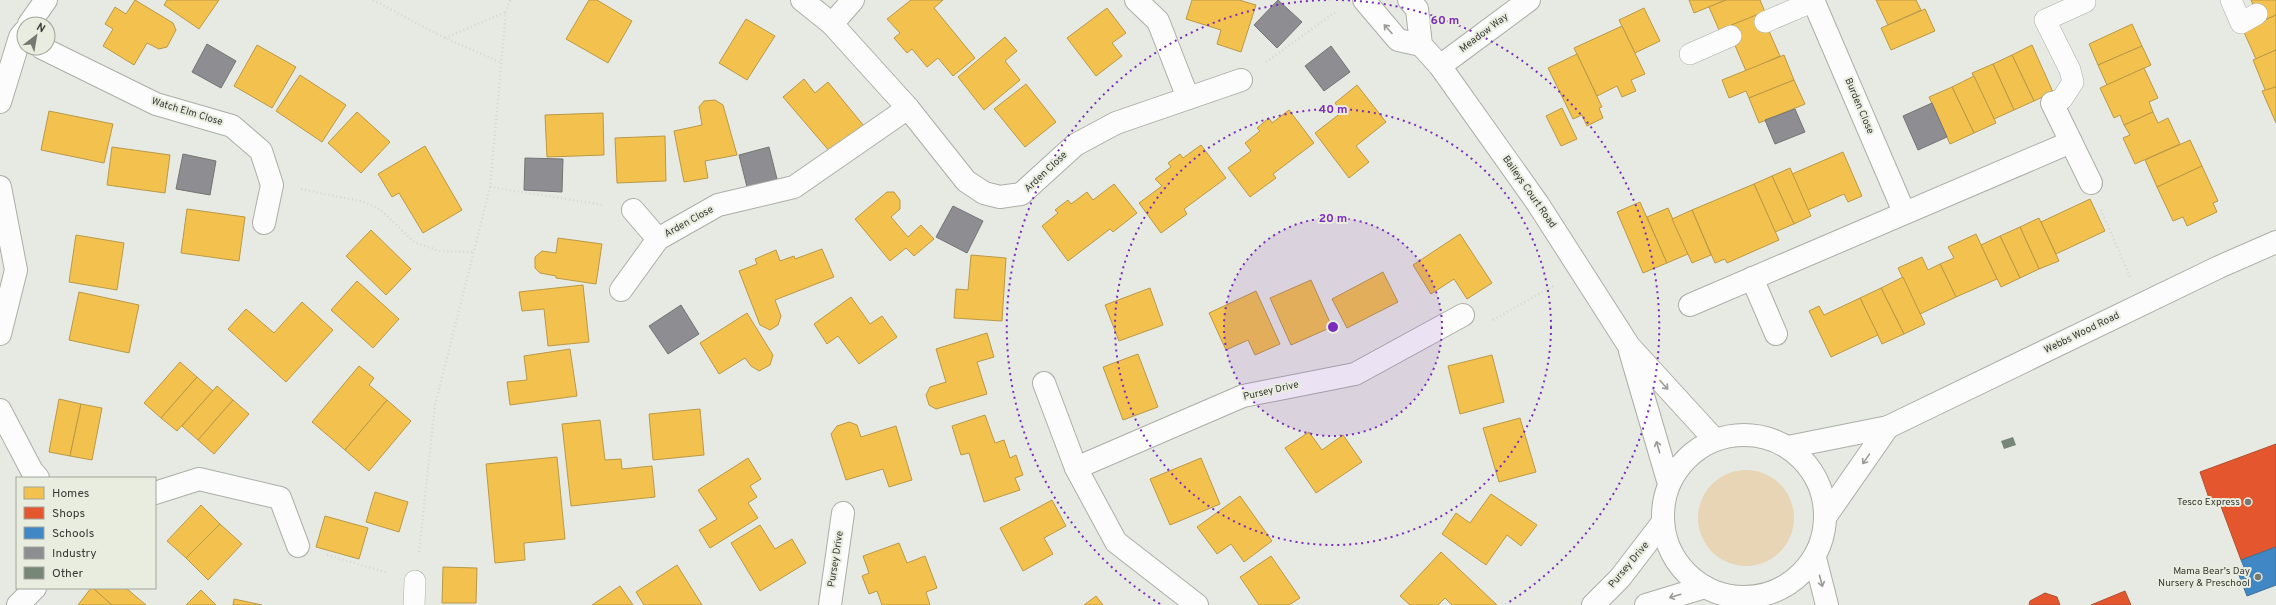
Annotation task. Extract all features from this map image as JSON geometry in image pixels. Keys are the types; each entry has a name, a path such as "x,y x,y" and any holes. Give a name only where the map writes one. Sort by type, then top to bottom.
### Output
{"street":[{"path":"35,16 46,0"},
{"name":"Arden Close","path":"802,0 832,24 908,108 966,181 984,193 1000,197 1021,194 1074,145 1116,123 1241,80"},
{"path":"832,24 853,0"},
{"path":"1136,0 1158,21 1188,98"},
{"path":"1364,0 1398,40 1421,45 1417,9 1409,0"},
{"name":"Meadow Way","path":"1440,66 1529,0"},
{"name":"Burden Close","path":"1814,0 1904,212"},
{"name":"Baileys Court Road","path":"1421,45 1440,66 1538,204 1629,346 1715,440"},
{"name":"Watch Elm Close","path":"56,55 156,104 232,126 261,151 272,185 264,223"},
{"path":"0,102 16,56"},
{"path":"2052,103 2090,183"},
{"name":"Arden Close","path":"621,290 658,239 718,205 794,187 908,108"},
{"path":"1690,304 2071,142"},
{"path":"0,187 16,270 0,334"},
{"name":"Arden Close","path":"632,210 658,239"},
{"name":"Webbs Wood Road","path":"1788,447 1888,427 2141,304 2276,242"},
{"path":"1752,278 1776,334"},
{"name":"Pursey Drive","path":"1076,468 1244,396 1355,374 1463,314"},
{"name":"Baileys Court Road","path":"1629,346 1669,484"},
{"path":"1044,382 1076,468 1116,542 1197,605"},
{"path":"0,410 32,471 37,477"},
{"name":"Webbs Wood Road","path":"1826,516 1888,427"},
{"path":"1739,434 1764,438 1788,447 1808,465 1821,489 1826,516 1822,538 1814,558 1796,579 1771,592 1748,601 1723,595 1704,587 1684,570 1669,548 1663,522 1664,503 1669,484 1680,466 1696,451 1715,440 1739,434"},
{"path":"156,493 199,479 280,498 298,546"},
{"name":"Pursey Drive","path":"830,605 843,513"},
{"name":"Pursey Drive","path":"1593,605 1620,578 1663,522"},
{"path":"1814,558 1827,605"},
{"path":"1646,605 1704,587"},
{"path":"18,605 34,589"}],"lane":[{"path":"1765,22 1814,0"},
{"path":"2231,0 2241,23 2257,14"},
{"path":"2052,103 2062,99 2073,82 2070,70 2045,20 2085,2"},
{"path":"1690,54 1731,36"},
{"path":"414,605 415,581"}],"path":[{"path":"373,0 445,38 500,62"},
{"path":"298,546 415,581 435,405 490,187 500,62 506,12 510,0"},
{"path":"1241,80 1340,9"},
{"path":"445,38 506,12"},
{"path":"2090,183 2141,304"},
{"path":"272,185 335,194 364,202 381,210 414,242 439,251 473,252"},
{"path":"490,187 632,210"},
{"path":"1463,314 1473,331 1582,271"}],"shaded area":[{"path":"1746,470 1764,474 1773,478 1780,484 1786,491 1790,500 1794,518 1790,536 1786,545 1780,552 1773,558 1764,562 1746,566 1728,562 1719,558 1712,552 1706,545 1702,536 1698,518 1702,500 1706,491 1712,484 1719,478 1728,474"}],"building: Homes":[{"path":"135,0 173,23 176,30 167,47 159,49 147,43 134,65 103,46 113,29 105,24 115,7 126,14"},
{"path":"167,0 219,0 199,29 164,5"},
{"path":"589,0 597,0 632,21 608,63 566,39"},
{"path":"911,0 943,0 934,8 975,58 953,76 938,58 927,67 912,49 907,53 894,38 900,33 887,19"},
{"path":"1192,0 1239,0 1256,5 1241,52 1217,44 1221,30 1186,19"},
{"path":"1689,0 1726,0 1694,13"},
{"path":"1726,0 1760,0 1765,12 1719,30 1709,7"},
{"path":"1876,0 1916,0 1921,10 1888,25"},
{"path":"2251,0 2276,0 2276,15 2261,22"},
{"path":"1107,8 1126,33 1112,43 1122,56 1096,76 1067,38"},
{"path":"1644,8 1660,41 1635,53 1619,20"},
{"path":"1925,9 1935,31 1891,50 1881,28"},
{"path":"1761,13 1780,56 1746,71 1727,27"},
{"path":"2276,15 2276,50 2256,59 2243,30"},
{"path":"746,19 775,36 747,80 719,63"},
{"path":"2132,24 2142,46 2098,65 2089,44"},
{"path":"1622,26 1645,74 1631,80 1636,91 1622,97 1617,86 1597,96 1574,48"},
{"path":"1005,37 1017,51 1005,61 1020,80 984,110 958,77"},
{"path":"257,45 296,67 272,108 234,86"},
{"path":"2032,45 2053,92 2034,101 2012,55"},
{"path":"2142,46 2151,65 2107,85 2098,65"},
{"path":"2276,50 2276,87 2266,92 2253,60"},
{"path":"1577,54 1602,107 1599,108 1603,118 1587,126 1582,115 1573,119 1548,68"},
{"path":"1784,55 1794,80 1749,98 1746,91 1729,98 1722,80"},
{"path":"2012,55 2034,101 2014,110 1993,64"},
{"path":"1993,64 2014,110 1994,119 1972,73"},
{"path":"2144,68 2158,98 2149,102 2153,112 2124,125 2120,115 2114,118 2100,88"},
{"path":"300,75 346,105 322,142 276,111"},
{"path":"1974,76 1996,123 1974,133 1952,87"},
{"path":"804,79 815,93 828,82 864,126 831,153 783,97"},
{"path":"1794,80 1805,104 1759,123 1749,98"},
{"path":"1026,84 1056,122 1025,147 994,109"},
{"path":"1357,85 1386,122 1356,146 1369,162 1349,178 1315,133 1342,112 1335,103"},
{"path":"1952,87 1974,133 1950,144 1929,97"},
{"path":"2276,87 2276,123 2262,91"},
{"path":"715,100 723,105 737,155 705,161 708,178 684,182 674,131 702,125 699,107 704,101"},
{"path":"1562,108 1577,139 1561,146 1546,116"},
{"path":"1289,110 1314,143 1273,174 1276,178 1250,197 1228,168 1251,151 1245,143 1260,131 1257,128 1269,118 1272,123"},
{"path":"49,111 113,124 104,163 41,150"},
{"path":"357,112 390,142 361,173 328,143"},
{"path":"2153,112 2158,123 2168,118 2180,144 2135,164 2123,138 2130,135 2124,125"},
{"path":"603,113 604,155 547,157 545,115"},
{"path":"665,136 666,181 617,183 615,138"},
{"path":"2190,140 2202,166 2157,187 2145,160"},
{"path":"1201,145 1226,178 1184,209 1187,214 1161,233 1139,203 1162,186 1155,179 1171,167 1168,163 1180,154 1183,158"},
{"path":"425,146 462,210 423,233 399,193 392,197 378,174"},
{"path":"112,147 170,155 165,193 107,185"},
{"path":"1843,152 1862,196 1848,202 1844,194 1808,210 1792,174"},
{"path":"2202,166 2218,201 2213,203 2217,212 2187,226 2183,217 2173,221 2157,187"},
{"path":"1790,168 1811,216 1794,224 1772,176"},
{"path":"1772,176 1794,224 1775,232 1754,184"},
{"path":"1114,184 1137,213 1113,232 1110,229 1068,261 1042,226 1058,213 1055,210 1068,200 1071,204 1087,192 1093,200"},
{"path":"1754,184 1779,240 1727,263 1725,259 1715,263 1692,210"},
{"path":"887,192 894,192 900,200 900,209 891,217 908,237 921,225 934,239 914,256 906,248 890,261 855,219"},
{"path":"2090,199 2105,231 2056,254 2041,222"},
{"path":"1640,202 1667,263 1643,273 1617,212"},
{"path":"1668,208 1688,254 1667,263 1647,217"},
{"path":"187,209 245,217 239,261 181,253"},
{"path":"1692,210 1711,255 1692,263 1672,219"},
{"path":"2039,218 2059,261 2039,269 2020,227"},
{"path":"2020,227 2039,269 2020,278 2000,236"},
{"path":"371,230 411,269 386,295 346,256"},
{"path":"1460,234 1492,283 1467,299 1454,279 1431,294 1413,265"},
{"path":"1976,234 1997,279 1956,297 1940,264 1954,258 1948,247"},
{"path":"76,235 124,243 117,290 69,282"},
{"path":"2000,236 2020,278 2001,287 1981,245"},
{"path":"558,238 602,244 596,284 556,278 556,276 540,273 535,268 535,257 542,251 556,253"},
{"path":"822,249 834,277 775,300 781,316 778,325 770,330 760,325 739,271 757,264 755,259 776,250 780,261 794,256 795,259"},
{"path":"971,255 1006,258 1002,321 954,318 956,289 968,290"},
{"path":"1922,257 1928,270 1940,264 1956,297 1920,314 1898,268"},
{"path":"1383,272 1398,302 1347,328 1332,299"},
{"path":"1903,277 1925,324 1904,334 1881,288"},
{"path":"1311,280 1332,327 1291,345 1270,298"},
{"path":"357,281 399,319 373,348 331,310"},
{"path":"583,285 589,342 548,346 544,309 522,311 519,292"},
{"path":"1150,288 1163,325 1119,341 1105,305"},
{"path":"1881,288 1904,334 1882,344 1860,298"},
{"path":"1256,291 1280,344 1255,355 1248,340 1226,350 1209,313"},
{"path":"79,292 139,305 129,353 69,340"},
{"path":"851,297 870,324 882,316 897,337 859,364 838,336 827,344 814,324"},
{"path":"1860,298 1878,335 1831,357 1809,311 1819,306 1824,315"},
{"path":"302,302 333,330 286,382 228,329 246,309 274,333"},
{"path":"747,313 773,355 770,365 759,371 751,366 745,358 719,374 700,343"},
{"path":"987,333 994,357 977,362 987,394 936,409 929,405 926,395 930,387 946,382 936,349"},
{"path":"570,349 577,396 510,405 507,382 527,380 524,356"},
{"path":"1138,354 1158,407 1123,420 1103,367"},
{"path":"1492,355 1504,402 1460,414 1448,366"},
{"path":"180,362 197,377 161,418 144,403"},
{"path":"359,366 374,378 369,385 387,400 345,450 312,422"},
{"path":"197,377 213,391 177,431 161,418"},
{"path":"217,386 233,400 198,440 182,426"},
{"path":"59,399 81,404 70,456 49,452"},
{"path":"233,400 249,414 214,454 198,440"},
{"path":"387,400 411,421 369,471 345,450"},
{"path":"81,404 102,408 92,460 70,456"},
{"path":"700,409 704,455 653,460 649,414"},
{"path":"985,415 995,443 1004,440 1010,458 1016,455 1023,475 1015,478 1020,490 984,502 969,453 961,455 952,426"},
{"path":"1520,418 1536,472 1499,482 1483,428"},
{"path":"600,420 605,460 621,459 622,469 652,466 655,497 571,506 562,424"},
{"path":"849,422 857,425 861,437 896,426 912,480 889,487 883,469 846,480 831,434 837,426"},
{"path":"1309,432 1322,450 1343,435 1362,462 1316,493 1285,448"},
{"path":"557,457 565,539 524,543 525,560 495,563 486,464"},
{"path":"748,458 761,479 750,486 757,497 748,503 758,518 710,548 699,530 717,519 698,490"},
{"path":"1201,458 1220,504 1170,525 1150,479"},
{"path":"375,492 408,502 399,532 366,522"},
{"path":"1491,494 1537,525 1521,546 1507,535 1486,565 1442,534 1456,513 1470,523"},
{"path":"1240,496 1272,541 1244,562 1231,544 1217,554 1197,527"},
{"path":"1052,500 1066,526 1044,538 1053,554 1023,571 1000,528"},
{"path":"201,505 220,524 186,558 167,541"},
{"path":"325,516 368,528 359,559 316,547"},
{"path":"220,524 242,544 208,580 186,558"},
{"path":"760,525 775,549 792,539 806,563 760,591 731,543"},
{"path":"899,543 907,563 925,556 937,588 926,592 930,605 882,605 877,591 869,594 862,576 869,573 863,556"},
{"path":"1441,552 1497,605 1452,605 1445,598 1438,605 1410,605 1400,596"},
{"path":"1271,556 1300,598 1289,605 1259,605 1240,577"},
{"path":"677,565 702,605 644,605 636,592"},
{"path":"443,567 477,568 476,603 442,603"},
{"path":"620,586 633,605 592,605"},
{"path":"90,589 94,589 112,605 78,605"},
{"path":"94,589 127,589 146,605 112,605"},
{"path":"201,590 216,605 186,605"},
{"path":"1096,596 1103,605 1084,605"},
{"path":"234,599 262,605 233,605"}],"building: Shops":[{"name":"Tesco Express","path":"2276,444 2276,547 2241,560 2219,501 2211,504 2200,472"},
{"path":"2125,591 2131,605 2091,605"},
{"path":"2045,593 2057,597 2060,605 2029,605 2030,601"}],"building: Schools":[{"name":"Mama Bear's Day Nursery & Preschool","path":"2276,547 2276,585 2247,596 2237,570 2244,567 2241,560"}],"building: Industry":[{"path":"1278,0 1302,22 1277,48 1254,25"},
{"path":"207,44 236,61 221,88 192,72"},
{"path":"1331,46 1350,72 1324,91 1305,66"},
{"path":"1932,103 1947,137 1918,150 1903,116"},
{"path":"1795,109 1805,132 1775,144 1765,120"},
{"path":"769,147 777,179 747,187 739,155"},
{"path":"183,154 216,161 210,195 176,189"},
{"path":"525,158 563,159 562,192 524,190"},
{"path":"953,206 983,221 967,253 936,237"},
{"path":"681,305 699,334 668,354 649,326"}],"building: Other":[{"path":"2013,437 2016,445 2004,449 2001,441"}],"place":[{"name":"Tesco Express","path":"2248,502"},
{"name":"Mama Bear's Day Nursery & Preschool","path":"2258,577"}]}
